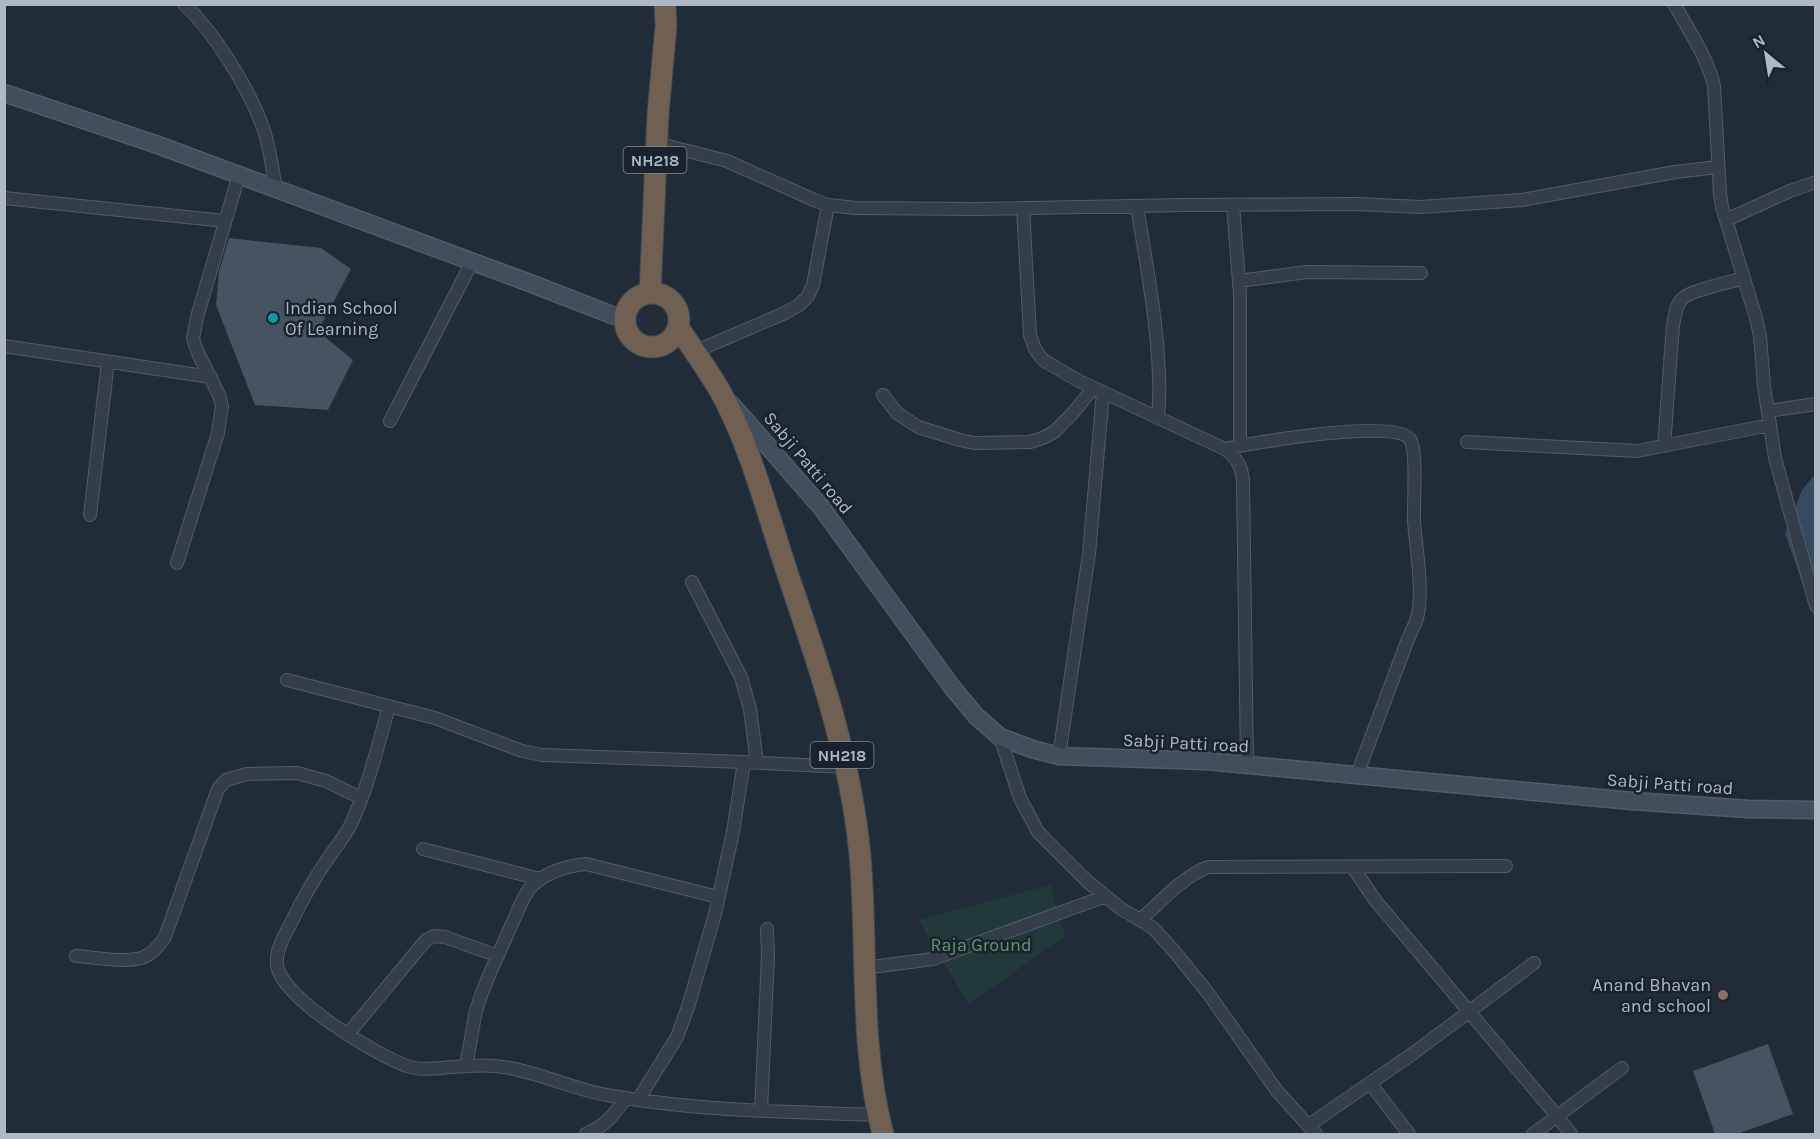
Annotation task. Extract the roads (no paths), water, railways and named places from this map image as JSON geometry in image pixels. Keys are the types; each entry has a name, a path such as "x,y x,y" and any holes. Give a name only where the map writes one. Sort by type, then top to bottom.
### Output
{"highway":[{"name":"NH218","path":"665,4 666,26 656,143 650,293 673,303 677,310 678,327 720,392 751,464 829,699 845,767 860,853 864,916 864,968 871,1062 880,1125"},
{"name":"NH218","path":"666,26 681,4"},
{"path":"650,293 640,296 626,310 626,330 631,338 648,347 658,346 674,336 678,327"}],"main road":[{"path":"4,93 158,145 625,321"},
{"name":"Sabji Patti road","path":"720,392 821,507 952,687 976,716 1000,737 1059,756 1206,761 1632,801 1748,809 1815,810"}],"street":[{"path":"184,4 217,43 250,98 263,127 276,189"},
{"path":"1674,4 1711,71 1714,86 1720,194 1760,336 1775,458 1815,606"},
{"path":"656,143 727,161 828,205 856,208 1356,204 1420,207 1511,200 1675,172 1718,167"},
{"path":"177,563 218,433 222,406 193,339 202,293 239,175"},
{"path":"1726,220 1815,182"},
{"path":"4,198 225,221"},
{"path":"694,352 785,313 799,305 808,296 813,285 828,205"},
{"path":"1233,205 1239,281 1240,446"},
{"path":"1137,206 1149,281 1160,378 1158,418"},
{"path":"1023,208 1030,335 1035,349 1043,360 1098,390 1225,449 1235,456 1241,467 1247,765"},
{"path":"390,421 472,262"},
{"path":"1239,281 1307,272 1420,273"},
{"path":"1664,446 1673,325 1678,306 1683,298 1696,292 1744,278"},
{"path":"4,346 211,377"},
{"path":"90,515 108,362"},
{"path":"883,395 897,413 907,421 928,430 974,443 1030,442 1054,432 1098,390"},
{"path":"1059,756 1089,554 1098,390"},
{"path":"1768,411 1815,404"},
{"path":"1467,442 1637,451 1770,425"},
{"path":"1225,449 1288,437 1385,431 1403,433 1410,439 1413,450 1413,509 1420,601 1417,618 1357,775"},
{"path":"692,582 741,677 750,709 757,763"},
{"path":"287,680 435,718 522,751 542,755 845,767"},
{"path":"388,706 371,770 350,827 311,885 277,955 277,967 281,975 297,996 317,1015 373,1050 408,1067 421,1069 487,1065 510,1068 609,1096 880,1125"},
{"path":"1000,737 1020,798 1038,832 1087,881 1153,928 1192,971 1278,1091 1312,1130 1370,1083 1470,1013 1534,963"},
{"path":"638,1100 677,1037 688,1007 733,832 744,762"},
{"path":"76,956 136,960 147,956 157,948 165,937 218,789 226,780 247,774 297,773 326,781 361,798"},
{"path":"423,849 540,879"},
{"path":"466,1065 476,1011 498,956 530,888 540,879 574,865 586,864 718,897"},
{"path":"1352,866 1375,900 1571,1134"},
{"path":"1140,920 1186,880 1208,867 1506,866"},
{"path":"864,968 933,959 1106,896"},
{"path":"761,1111 768,955 767,929"},
{"path":"348,1034 426,940 434,936 445,937 498,956"},
{"path":"1533,1134 1622,1068"},
{"path":"1370,1083 1409,1134"},
{"path":"592,1133 611,1119 626,1098"}],"water":[{"path":"1815,474 1815,618 1785,534 1802,490"}],"place":[{"name":"Indian School Of Learning","path":"273,318"},
{"name":"Anand Bhavan and school","path":"1723,995"}],"park label":[{"name":"Raja Ground","path":"981,945"}]}
